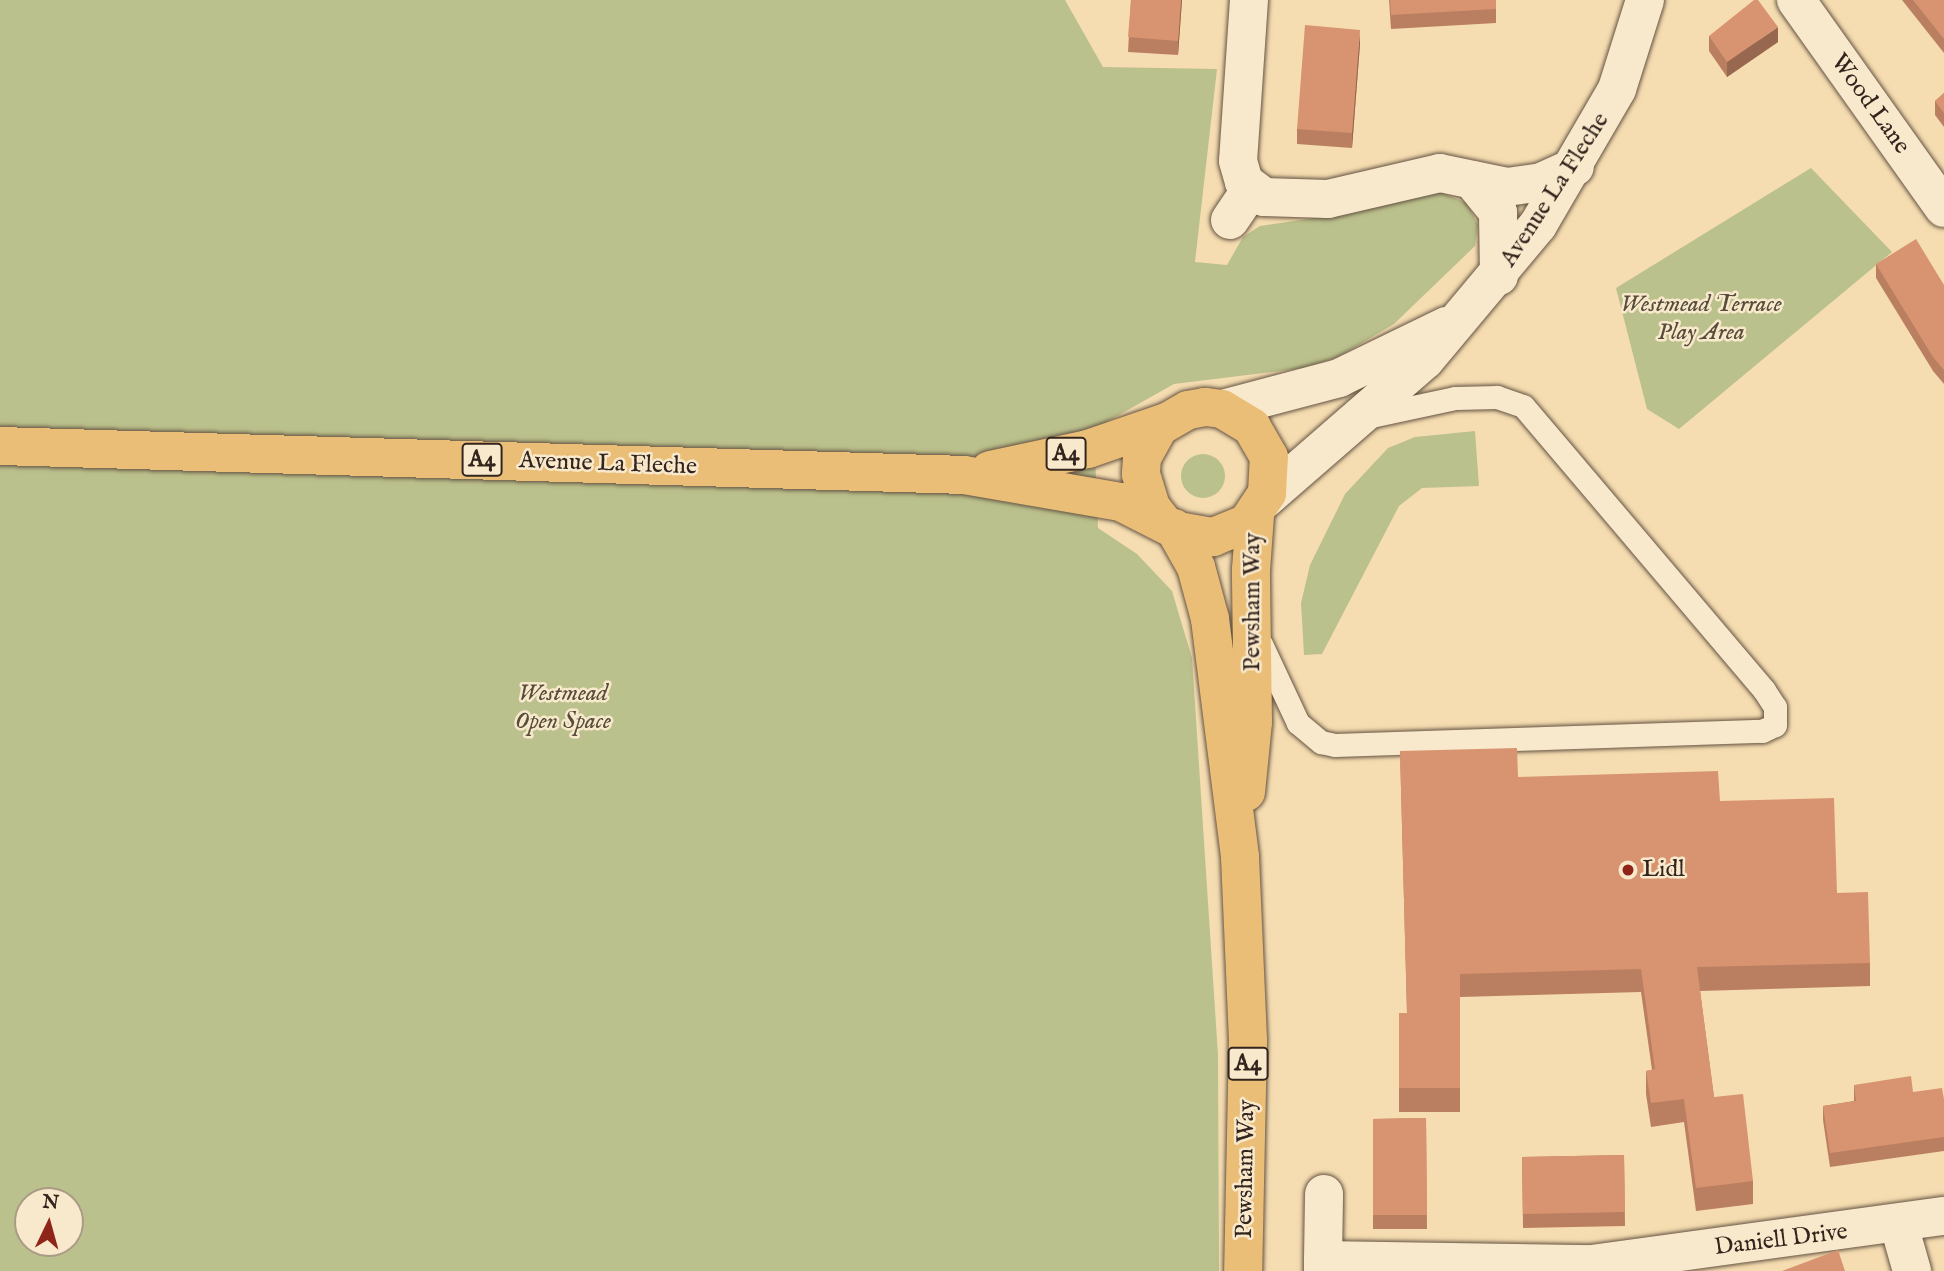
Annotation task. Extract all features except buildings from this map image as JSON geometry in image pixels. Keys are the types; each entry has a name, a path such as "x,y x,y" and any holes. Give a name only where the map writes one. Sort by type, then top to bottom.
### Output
{"main road":[{"name":"Avenue La Fleche","path":"964,475 1088,450 1166,422 1188,410 1222,409"},
{"name":"A4","path":"1222,409 1238,416 1262,440 1271,475 1259,507"},
{"name":"A4","path":"1166,422 1149,442 1141,474 1151,507 1168,524"},
{"name":"Avenue La Fleche","path":"0,446 964,475 1088,494 1168,524 1213,537 1231,532 1259,507"},
{"name":"Pewsham Way","path":"1240,857 1253,722 1252,618 1259,507"},
{"name":"Pewsham Way","path":"1168,524 1196,567 1210,619 1240,857 1248,1040 1243,1271"}],"street":[{"path":"1249,0 1238,161 1241,205 1357,195 1422,175 1455,174 1498,187 1520,186 1575,167"},
{"name":"Wood Lane","path":"1796,0 1944,208"},
{"name":"Avenue La Fleche","path":"1259,507 1425,360 1451,324 1499,276 1575,167 1629,61 1646,1"},
{"path":"1472,180 1498,212 1499,276"},
{"name":"Avenue La Fleche","path":"1222,409 1339,378 1451,324"},
{"name":"Daniell Drive","path":"1324,1194 1323,1265 1592,1267 1899,1225 1944,1216"},
{"path":"1899,1225 1912,1271"}],"lane":[{"path":"1252,618 1287,707 1310,733 1335,745 1762,732 1775,725 1775,707 1764,690 1523,406 1497,397 1455,398 1362,418"}],"green space":[{"name":"Westmead Open Space","path":"0,0 1065,0 1103,67 1217,69 1195,262 1227,265 1243,237 1260,226 1342,214 1435,190 1467,203 1478,225 1475,246 1394,324 1338,357 1304,368 1174,384 1094,429 1098,528 1137,554 1172,591 1192,658 1218,1055 1219,1271 0,1271"},
{"name":"Westmead Terrace Play Area","path":"1811,168 1892,252 1679,429 1647,409 1616,288"},
{"path":"1475,431 1479,486 1422,488 1399,506 1322,654 1304,655 1301,603 1310,565 1345,494 1388,448 1415,437"},
{"path":"1203,454 1219,460 1225,476 1219,492 1203,498 1187,492 1181,476 1187,460"}],"place":[{"name":"Lidl","path":"1628,870"}]}
